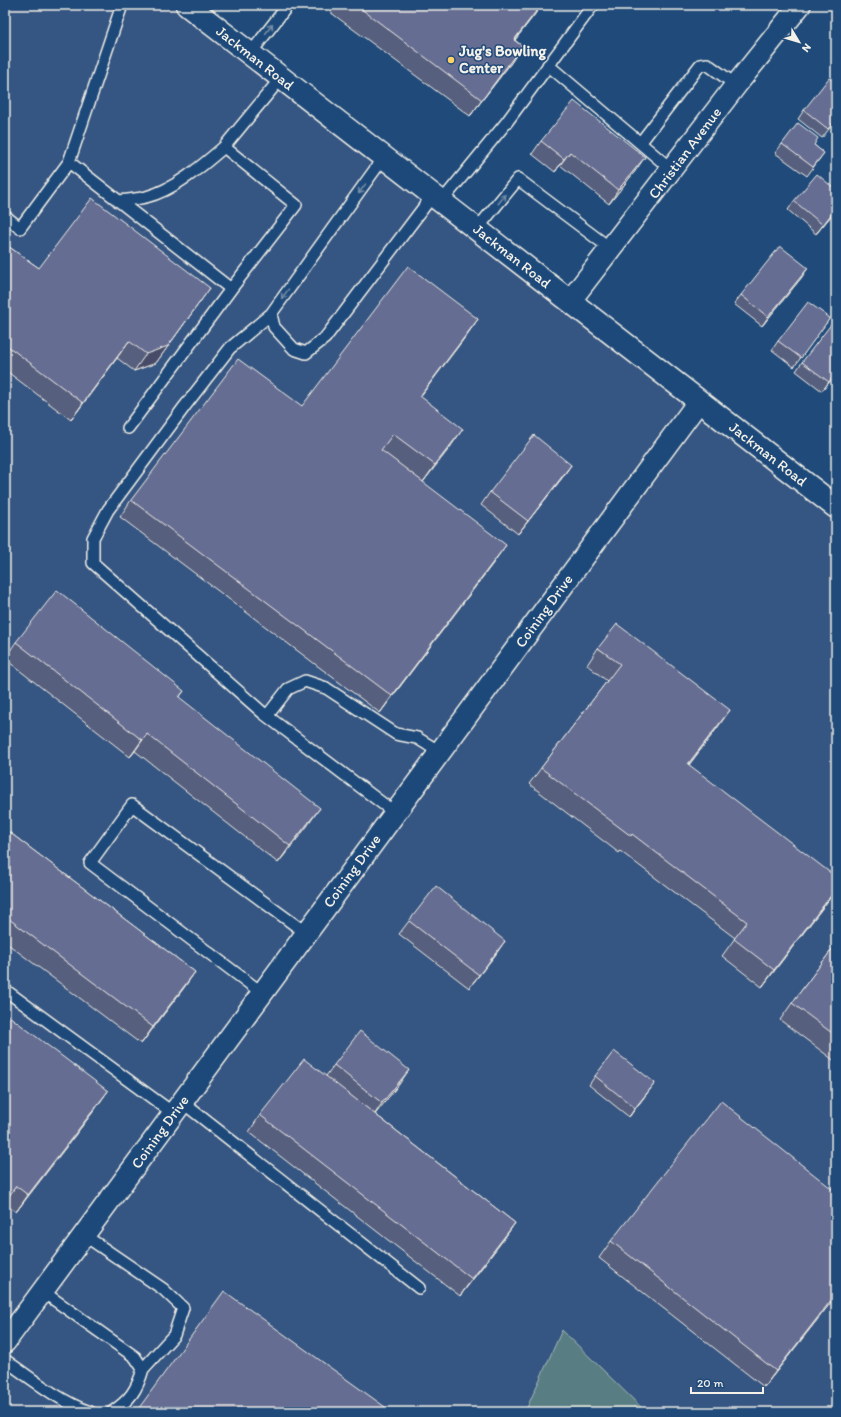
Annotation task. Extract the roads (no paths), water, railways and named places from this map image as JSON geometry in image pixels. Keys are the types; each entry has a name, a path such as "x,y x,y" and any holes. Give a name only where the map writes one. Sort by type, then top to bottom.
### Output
{"main road":[{"name":"Jackman Road","path":"196,8 250,54 836,507"}],"street":[{"name":"Christian Avenue","path":"570,301 736,85 800,5"},
{"name":"Coining Drive","path":"5,1342 699,401"}],"lane":[{"path":"5,216 20,228 69,162 122,5"},
{"path":"250,54 288,5"},
{"path":"271,314 274,327 294,349 306,353 325,338 345,311 437,198 506,123 592,5"},
{"path":"641,142 700,65 707,64 736,85"},
{"path":"548,65 641,142 672,170"},
{"path":"118,201 146,197 168,188 197,169 224,147 281,78"},
{"path":"128,428 231,289 296,205 224,147"},
{"path":"384,157 271,314 230,348 108,510 93,538 93,563 267,716 395,813"},
{"path":"69,162 231,289"},
{"path":"477,229 518,178 611,249"},
{"path":"267,716 288,689 306,681 326,688 396,734 417,738 440,752"},
{"path":"262,993 90,864 132,805 306,934"},
{"path":"5,990 178,1108 419,1288"},
{"path":"84,1236 163,1289 183,1308 174,1335 143,1369 139,1384 125,1404 112,1412"},
{"path":"42,1291 136,1357 143,1369"},
{"path":"5,1360 77,1408 90,1412"}],"place":[{"name":"Jug's Bowling Center","path":"451,60"}]}
